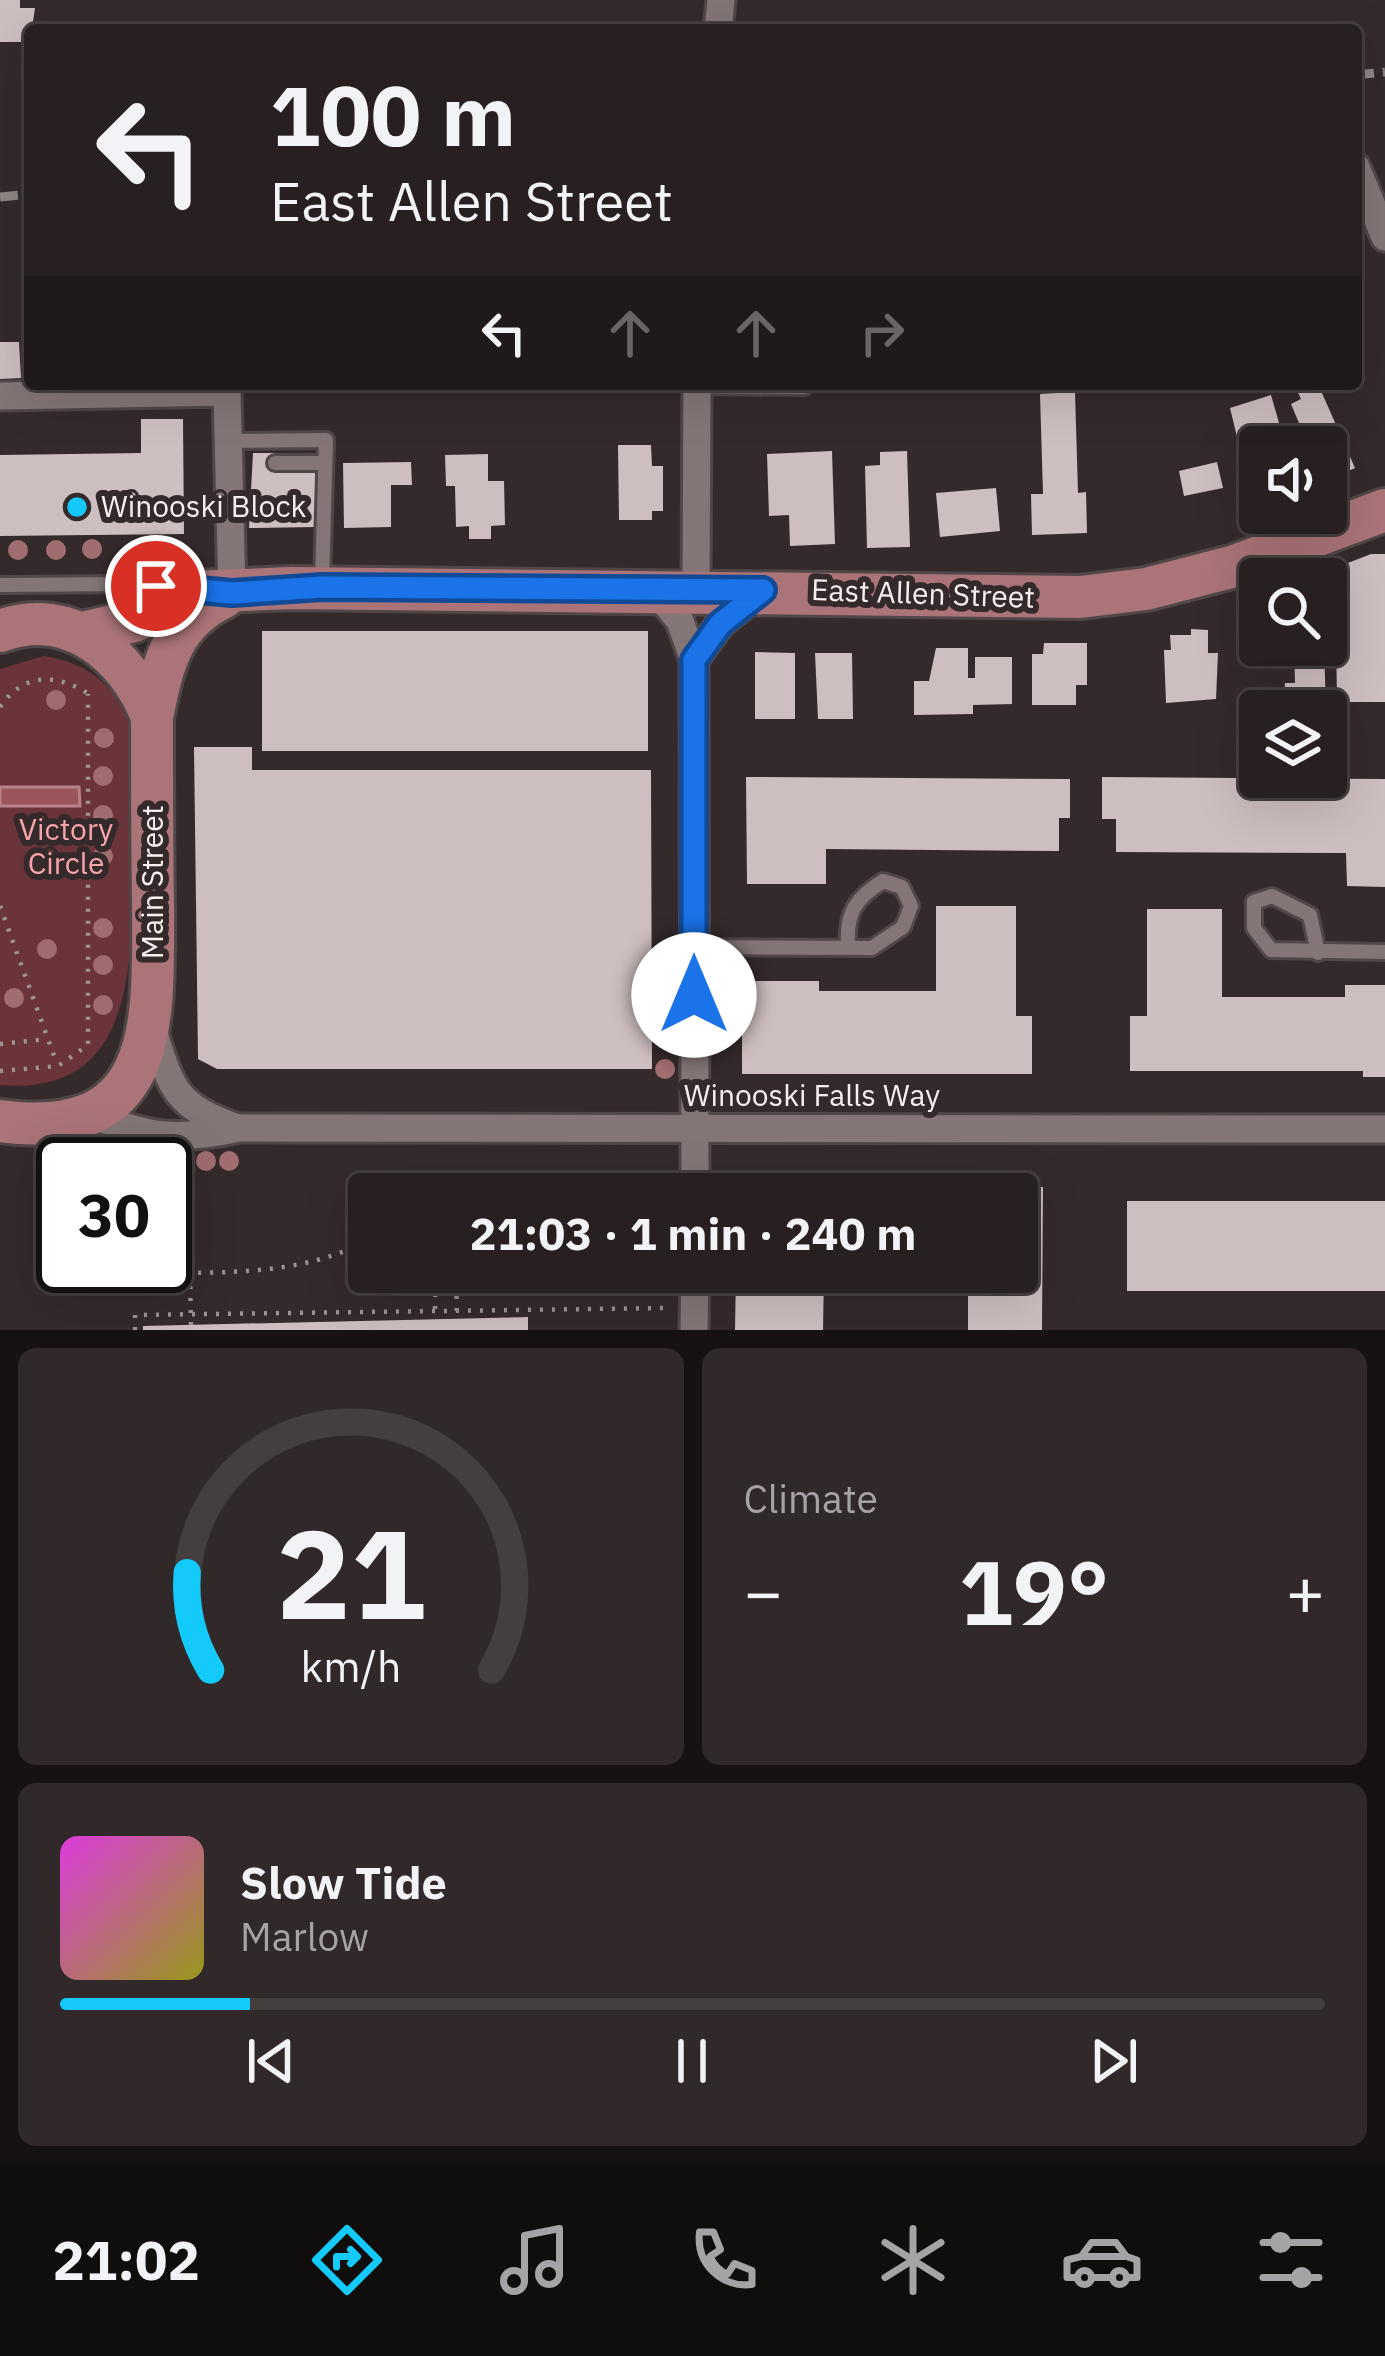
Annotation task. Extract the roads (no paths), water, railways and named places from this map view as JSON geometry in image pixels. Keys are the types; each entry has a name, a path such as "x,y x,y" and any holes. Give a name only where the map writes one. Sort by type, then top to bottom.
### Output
{"main road":[{"name":"East Allen Street","path":"83,633 213,593 322,587 1100,596 1235,566 1385,510"},
{"path":"152,718 172,640 213,593"},
{"path":"5,625 49,625 83,633"},
{"name":"Main Street","path":"83,633 124,665 152,718 152,1027 130,1080 87,1113"},
{"path":"0,1121 47,1123 87,1113"}],"street":[{"path":"1362,181 1385,237"},
{"path":"0,397 177,390"},
{"path":"213,593 233,456 227,390"},
{"path":"695,1173 694,660 680,621 676,590 696,390"},
{"path":"694,660 720,624 763,590"},
{"name":"Winooski Falls Way","path":"152,1027 178,1097 199,1114 239,1128"},
{"name":"Winooski Falls Way","path":"87,1113 160,1138 239,1128 1385,1130"},
{"path":"694,1293 694,1330"}],"lane":[{"path":"233,456 326,440 322,587"},
{"path":"275,464 325,463"},
{"name":"East Allen Street","path":"0,585 128,584 213,593"},
{"path":"694,947 872,948 903,927 911,906 902,887 883,881 858,897 847,922 848,945"},
{"path":"1318,953 1310,915 1272,896 1254,902 1254,928 1271,950 1318,953 1385,952"}],"railway":[{"path":"1362,74 1385,72"},
{"path":"0,197 24,195"}],"place":[{"name":"Winooski Block","path":"77,507"}],"park label":[{"name":"Victory Circle","path":"66,847"}]}
